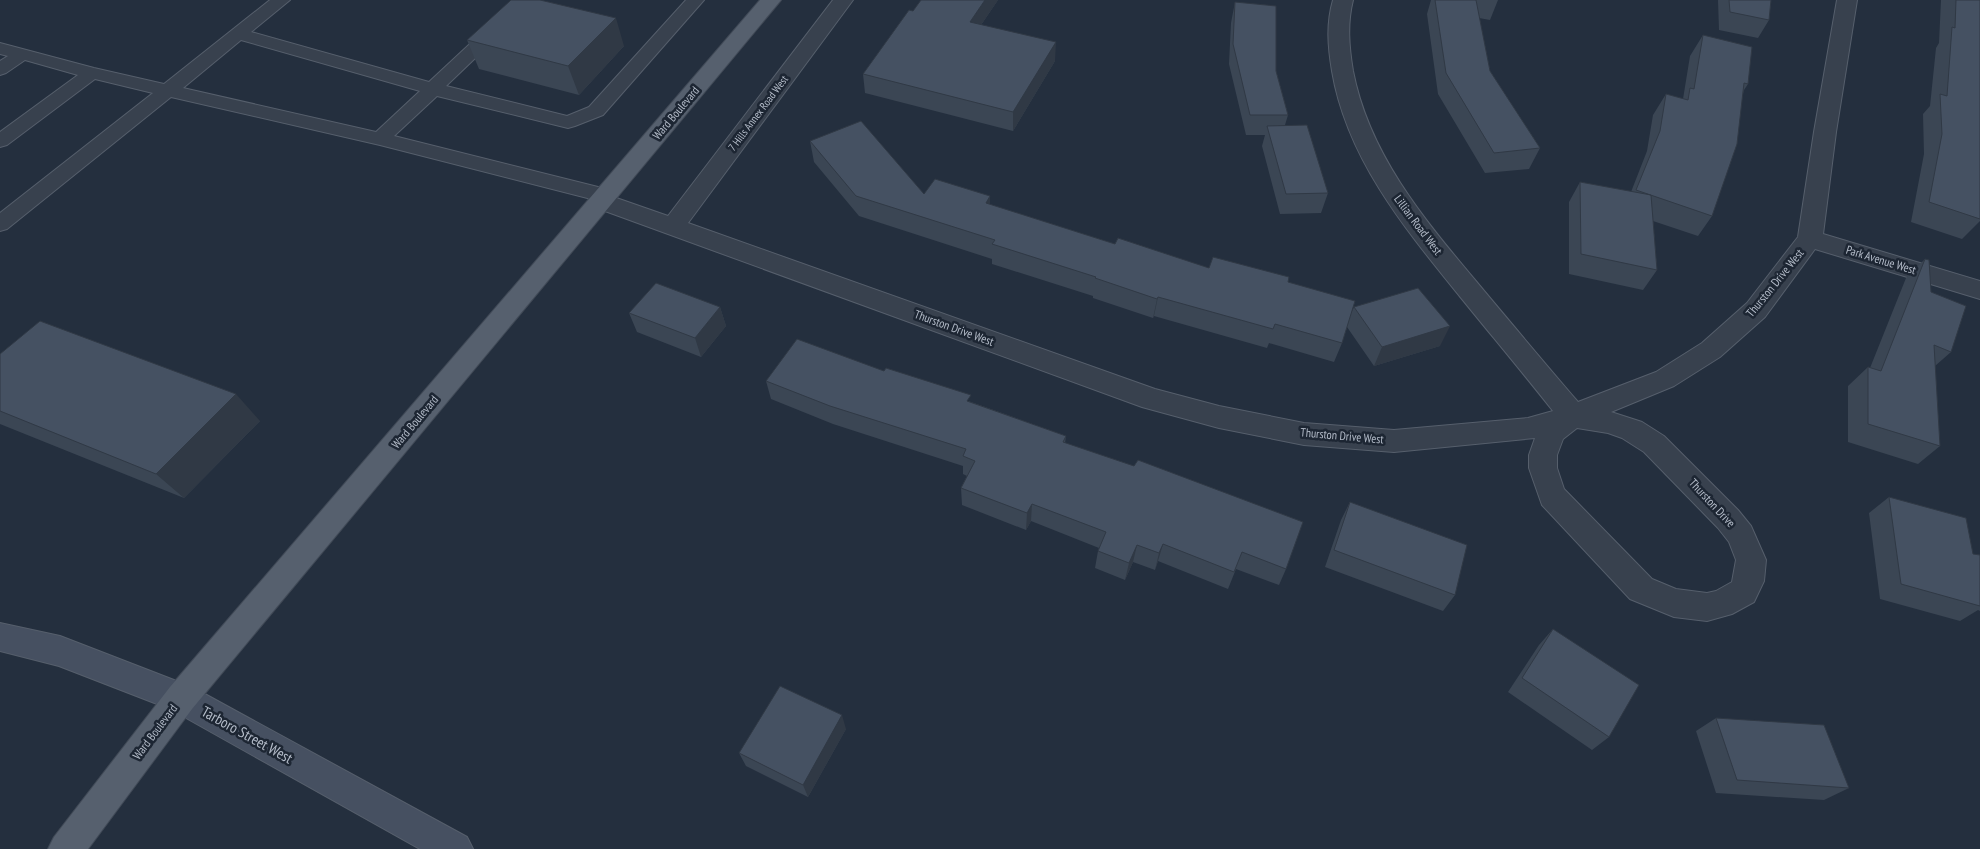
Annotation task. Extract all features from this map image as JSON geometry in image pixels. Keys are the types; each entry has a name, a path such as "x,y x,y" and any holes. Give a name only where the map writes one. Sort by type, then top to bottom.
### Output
{"main road":[{"name":"Ward Boulevard","path":"66,849 181,698 771,0"},
{"name":"Tarboro Street West","path":"0,637 60,651 181,698 454,849"}],"street":[{"name":"7 Hills Annex Road West","path":"673,226 843,0"},
{"name":"Lillian Road West","path":"1343,0 1338,34 1342,78 1360,135 1383,178 1448,264 1573,416"},
{"name":"Thurston Drive West","path":"604,199 673,226 1152,399 1218,417 1304,434 1394,441 1528,429 1573,416 1665,379 1711,350 1756,310 1810,239 1825,132 1847,0"},
{"name":"Park Avenue West","path":"1810,239 1980,290"},
{"name":"Thurston Drive","path":"1573,416 1608,422 1632,430 1654,444 1728,519 1741,535 1751,560 1749,581 1743,592 1721,604 1707,607 1674,603 1641,589 1552,496 1543,468 1543,455 1551,432 1573,416"}],"lane":[{"path":"0,224 281,0"},
{"path":"380,139 527,0"},
{"path":"238,34 433,89 568,122 596,111 695,0"},
{"path":"0,48 92,73 380,139 604,199"},
{"path":"0,69 22,54"},
{"path":"0,141 92,73"}],"building":[{"path":"511,0 540,0 616,18 568,66 467,40"},
{"path":"921,0 985,0 970,22 1056,42 1013,112 863,74 909,10 913,11"},
{"path":"1435,0 1476,0 1490,71 1540,148 1494,153 1446,73"},
{"path":"1729,0 1771,0 1769,20 1730,12"},
{"path":"1956,0 1980,0 1980,219 1929,202 1942,134 1940,94 1947,96 1952,27 1955,28"},
{"path":"1235,2 1276,6 1276,71 1288,115 1250,115 1233,44"},
{"path":"1703,35 1752,47 1748,84 1744,83 1737,144 1712,216 1636,190 1660,131 1666,94 1688,100 1690,88 1694,89"},
{"path":"861,121 924,194 935,179 990,196 986,203 1115,244 1118,238 1209,268 1213,257 1289,277 1288,282 1355,301 1342,343 1275,324 1273,329 1158,297 1157,299 1096,277 992,244 995,240 856,196 810,141"},
{"path":"1307,125 1328,193 1286,194 1267,126"},
{"path":"1580,182 1651,195 1657,270 1581,254"},
{"path":"1925,259 1929,260 1931,292 1966,306 1951,352 1934,345 1940,446 1868,424 1868,367 1881,371"},
{"path":"656,283 720,307 695,338 629,313"},
{"path":"1418,288 1450,326 1382,347 1354,307"},
{"path":"40,321 236,394 156,474 0,411 0,354"},
{"path":"797,339 884,371 886,368 971,395 967,401 1066,436 1063,442 1134,466 1138,460 1303,522 1286,569 1242,552 1234,572 1163,544 1159,553 1137,545 1129,563 1098,551 1106,532 1032,504 1027,513 961,488 975,461 963,456 966,449 830,406 766,381"},
{"path":"1889,497 1966,518 1973,554 1980,555 1980,606 1901,584"},
{"path":"1350,502 1467,545 1455,595 1334,550"},
{"path":"1553,629 1639,685 1609,737 1522,678"},
{"path":"780,686 842,715 803,785 739,753"},
{"path":"1716,718 1824,725 1849,788 1737,780"}]}
